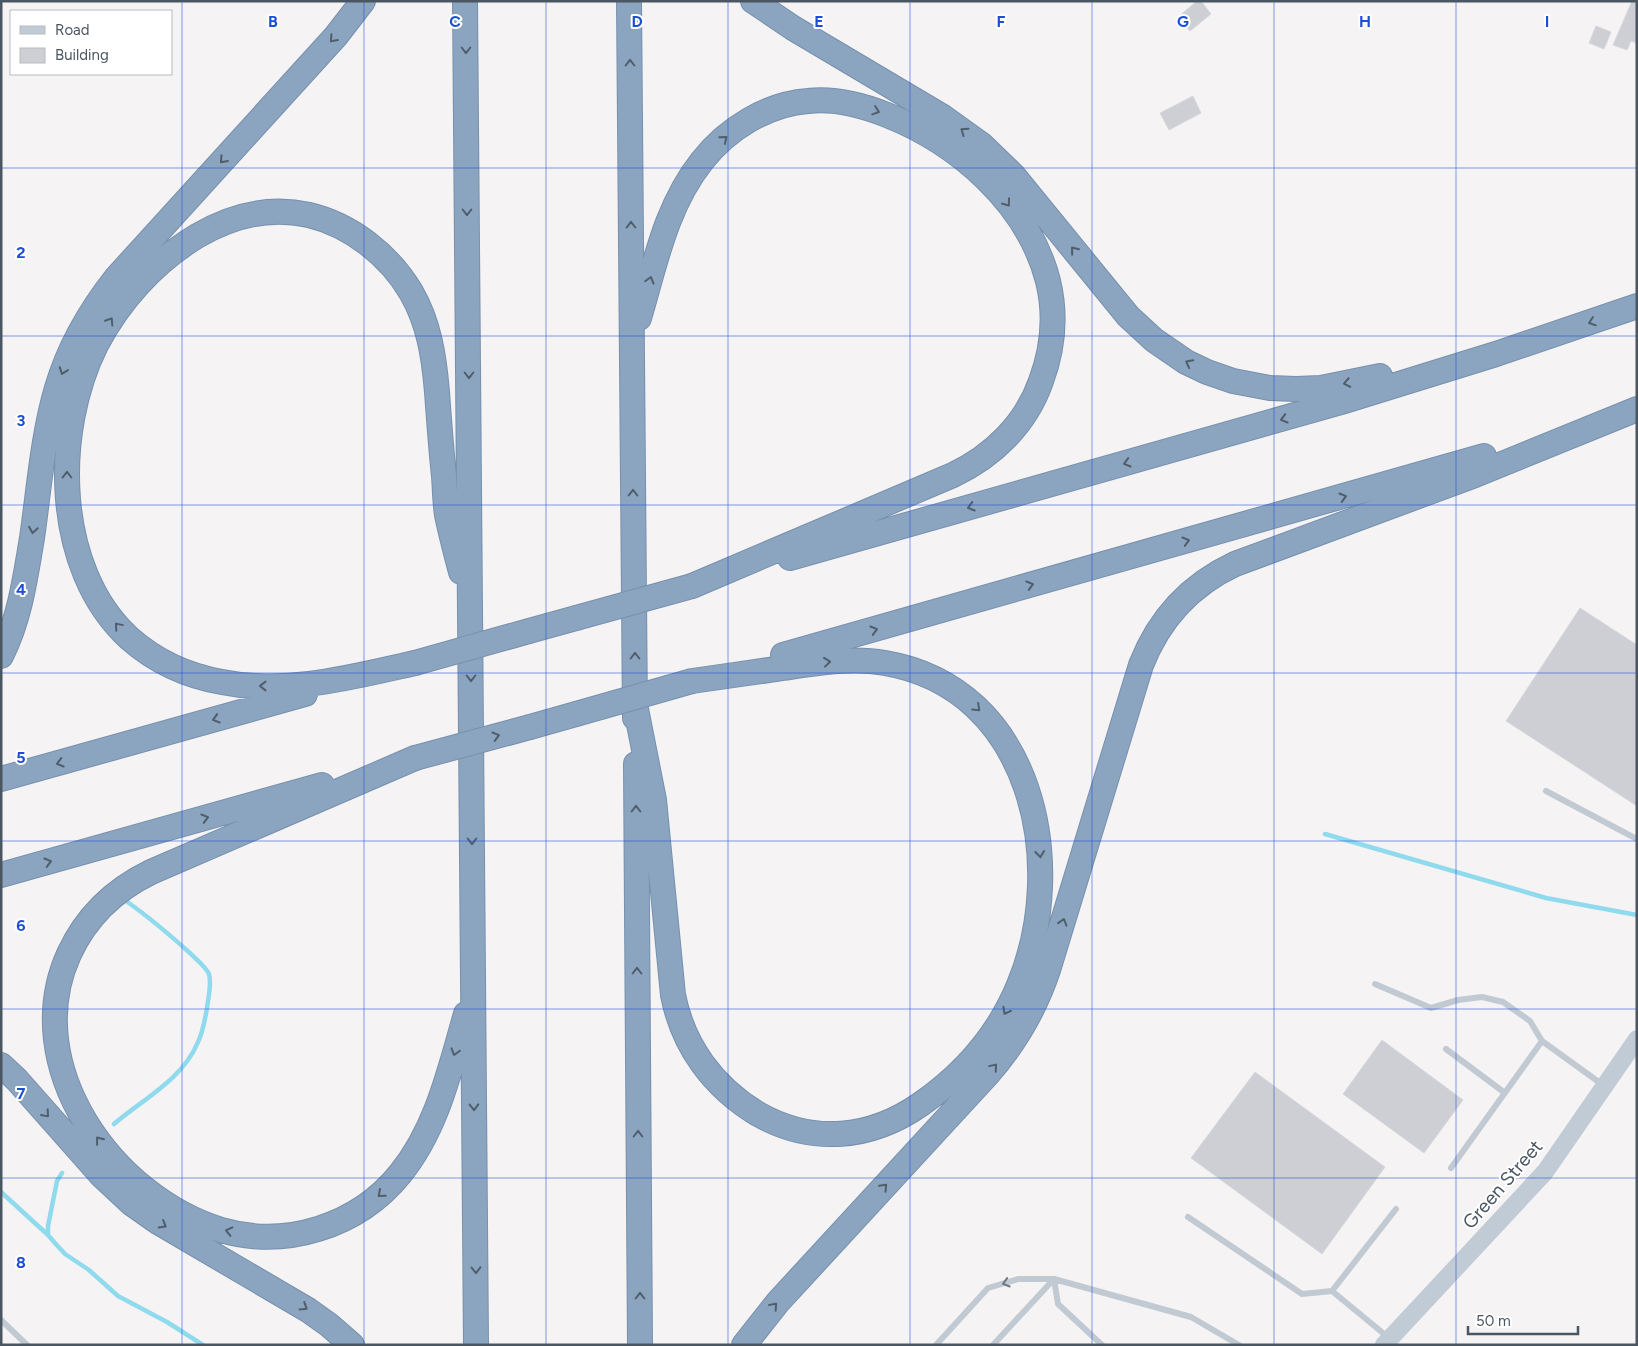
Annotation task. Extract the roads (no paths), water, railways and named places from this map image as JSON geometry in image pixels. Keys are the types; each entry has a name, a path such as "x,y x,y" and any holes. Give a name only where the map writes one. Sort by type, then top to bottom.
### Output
{"highway":[{"path":"1,656 14,624 23,591 55,394 82,327 116,278 336,36 363,1"},
{"path":"465,1 476,1345"},
{"path":"629,1 640,1345"},
{"path":"753,1 793,28 943,117 982,145 1013,175 1128,316 1164,348 1186,362 1207,372 1257,387 1309,389 1362,380 1548,337"},
{"path":"632,344 667,225 678,200 695,170 718,143 744,123 772,110 798,102 832,101 870,109 919,129 954,151 988,181 1015,214 1036,248 1048,282 1052,301 1052,321 1050,349 1046,368 1029,406 1010,433 995,448 979,461 953,475 692,586"},
{"path":"415,663 312,684 263,686 222,682 178,669 152,656 124,633 100,602 82,562 71,520 67,472 70,428 82,378 97,344 123,303 159,264 183,245 218,225 245,215 275,212 304,214 333,223 359,237 390,264 404,280 416,300 430,340 434,362 447,514 470,612"},
{"path":"1,779 1341,402 1548,337 1637,306"},
{"path":"1,875 1453,465 1637,408"},
{"path":"744,1345 778,1302 988,1074 1006,1053 1020,1031 1034,1006 1048,970 1141,665 1155,635 1179,602 1205,580 1235,564 1466,478 1637,408"},
{"path":"635,704 654,800 673,995 680,1022 696,1055 712,1077 731,1095 761,1115 784,1126 809,1132 835,1134 868,1130 892,1121 934,1095 972,1060 1002,1019 1024,972 1037,922 1041,874 1035,821 1019,768 998,731 960,693 936,680 898,666 874,662 832,661 692,681"},
{"path":"415,758 150,872 130,882 112,896 84,928 72,948 63,969 57,991 55,1015 56,1046 60,1065 74,1102 99,1141 131,1176 169,1205 201,1222 237,1233 272,1236 305,1233 338,1222 368,1205 386,1190 408,1163 437,1108 473,989"},
{"path":"1,1065 17,1080 101,1176 131,1203 158,1222 308,1310 352,1345"}],"main road":[{"name":"Green Street","path":"1387,1342 1546,1172 1637,1039"}],"lane":[{"path":"1546,791 1637,839"},
{"path":"1374,984 1431,1008 1458,1000 1482,997 1504,1002 1530,1021 1542,1041 1604,1086"},
{"path":"1451,1168 1542,1041"},
{"path":"1446,1049 1505,1093"},
{"path":"1188,1217 1302,1294 1332,1291 1396,1209"},
{"path":"936,1345 988,1288 1018,1279 1054,1279 1191,1317 1239,1345"},
{"path":"993,1345 1054,1279"},
{"path":"1054,1279 1058,1304 1102,1345"},
{"path":"1332,1291 1387,1342"},
{"path":"1,1320 27,1345"}],"waterway":[{"path":"1325,834 1546,898 1637,915"},
{"path":"114,1124 161,1088 183,1067 203,1030 210,987 210,978 206,969 159,926 126,901"},
{"path":"62,1173 57,1181 48,1235 65,1254 89,1270 118,1296 167,1322 203,1345"},
{"path":"1,1192 48,1235"}]}
